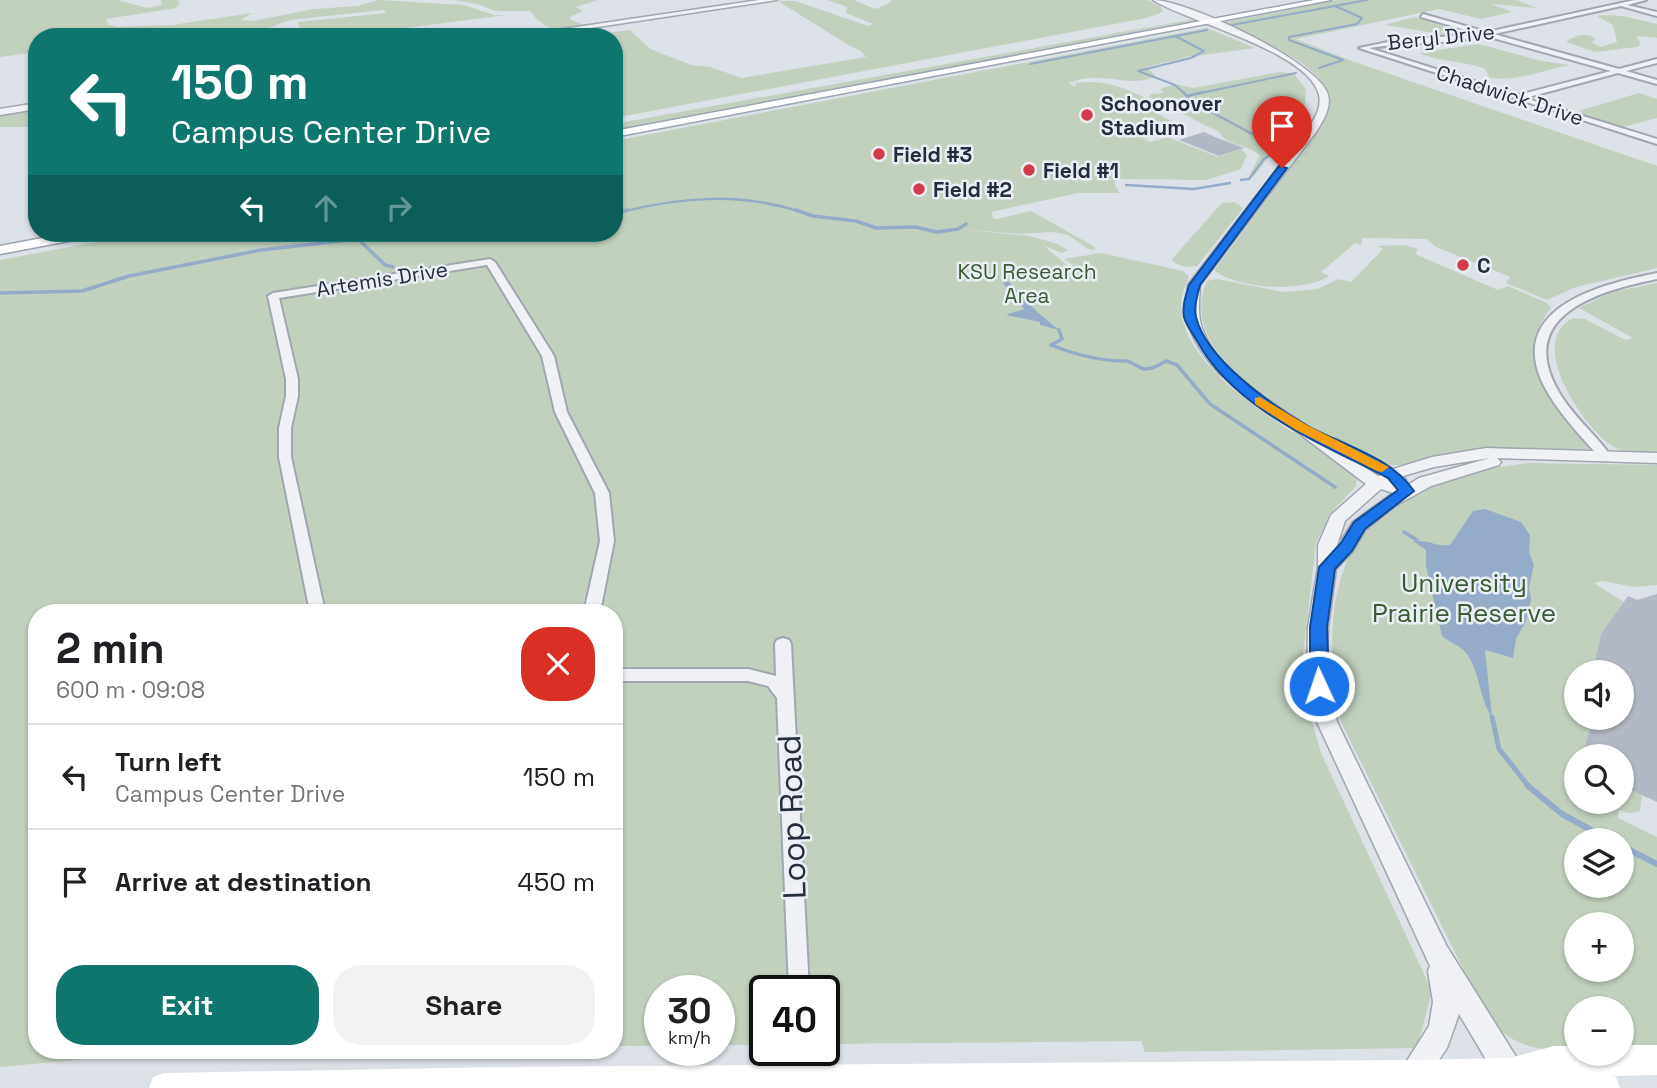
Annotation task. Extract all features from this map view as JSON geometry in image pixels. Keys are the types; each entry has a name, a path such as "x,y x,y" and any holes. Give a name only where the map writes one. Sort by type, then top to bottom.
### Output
{"main road":[{"path":"623,120 1281,0"},
{"path":"623,132 1326,0"},
{"path":"0,235 28,230"},
{"path":"0,250 42,242"},
{"path":"163,1088 464,1083 806,1085 1412,1075 1510,1073 1554,1061 1657,1060"},
{"path":"1510,1073 1565,1087 1605,1088"}],"street":[{"path":"576,28 774,0"},
{"path":"1156,0 1298,65 1316,80 1324,95 1319,120 1194,285 1190,303 1191,318 1203,343 1218,364 1244,389 1377,483 1407,491"},
{"path":"1598,0 1657,14"},
{"name":"Beryl Drive","path":"1362,48 1398,42 1462,39 1643,0"},
{"path":"1423,16 1657,82"},
{"name":"Chadwick Drive","path":"1362,48 1657,142"},
{"path":"1518,97 1657,61"},
{"path":"0,112 28,107"},
{"name":"Artemis Drive","path":"315,604 285,457 285,428 292,396 292,379 273,296 491,262 548,356 561,412 602,493 607,541 594,604"},
{"path":"1605,456 1549,383 1540,356 1542,342 1552,320 1573,302 1605,288 1657,276"},
{"path":"1300,427 1394,474 1407,491"},
{"path":"1510,1073 1437,954 1327,722 1321,702 1317,669 1318,627 1327,567 1327,545 1338,519 1353,502 1377,483 1394,474 1456,457 1486,453 1657,458"},
{"path":"1327,567 1347,547 1359,526 1372,513 1407,491 1466,469 1520,456"},
{"name":"Loop Road","path":"783,644 798,975"},
{"path":"623,675 748,675 773,681 786,698"},
{"path":"1412,1075 1430,1053 1446,1019 1447,1001 1437,954"},
{"path":"804,1066 806,1085"}],"green space":[{"path":"0,0 118,0 147,8 162,5 161,0 180,2 176,8 106,19 108,24 116,27 172,25 252,13 241,20 253,21 314,9 358,6 378,0 464,5 494,15 506,15 405,28 301,28 297,22 387,13 383,10 290,20 268,28 28,28 28,53 0,57"},
{"path":"453,0 598,0 576,7 583,11 570,17 571,20 584,25 553,28 542,23 530,11 495,11 478,4"},
{"path":"827,0 854,0 875,9 892,2 891,0 1147,0 1161,7 1163,12 1146,18 623,116 623,31 630,30 650,49 691,65 710,67 742,78 866,57 861,51 778,1 795,1 868,26 873,24 846,13 847,7"},
{"path":"1337,0 1516,0 1537,8 1491,4 1512,12 1481,19 1439,9 1296,39 1349,60 1657,166 1657,268 1576,287 1547,300 1506,283 1510,277 1436,247 1426,239 1362,238 1362,245 1355,243 1321,272 1329,276 1304,285 1256,285 1227,278 1216,272 1215,269 1313,139 1330,105 1326,87 1302,64 1286,53 1222,23"},
{"path":"1597,16 1623,16 1657,24 1657,38 1636,36 1641,44 1637,47 1595,52 1566,42 1585,35 1596,39 1592,42 1600,47 1617,42 1613,25"},
{"path":"1414,17 1449,28 1447,35 1385,25"},
{"path":"1189,20 1197,20 623,129 623,122"},
{"name":"KSU Research Area","path":"1207,28 1255,48 1188,57 1146,67 1156,76 1140,81 1087,78 1068,83 1076,87 1075,83 1103,83 1147,99 1136,102 1178,125 1144,139 1151,142 1167,137 1218,157 1241,149 1247,155 1241,169 1206,180 1120,179 1114,183 1119,193 1078,193 991,212 993,218 997,219 1031,211 1095,247 1095,250 1088,249 1068,235 1052,232 1019,234 939,227 1029,236 1055,243 1068,250 1062,253 1043,245 1068,266 1073,265 1064,259 1101,253 1183,271 1189,277 1181,308 1189,338 1209,366 1238,393 1270,417 1357,476 1356,486 1332,512 1316,543 1300,680 1321,753 1432,991 1417,1048 1145,1052 1141,1041 840,1044 840,975 749,975 749,1045 735,1045 735,975 644,975 644,1046 623,1046 623,604 28,604 28,1059 86,1059 0,1067 0,260 96,242 623,242 623,139"},
{"path":"1479,44 1542,61 1569,65 1500,79 1490,78 1484,68 1419,53"},
{"path":"1280,72 1294,74 1306,89 1304,121 1275,148 1253,177 1251,172 1260,156 1255,152 1227,140 1219,132 1149,97 1151,94 1164,93 1160,89 1175,84 1193,88"},
{"path":"1639,93 1657,99 1657,118 1623,127 1575,112"},
{"path":"28,109 28,127 0,127 0,114"},
{"path":"1234,202 1243,208 1197,266 1185,267 1173,262 1172,259 1222,203"},
{"path":"1404,245 1418,249 1415,254 1498,290 1508,286 1547,303 1551,308 1540,326 1535,344 1536,362 1551,397 1589,444 1588,449 1484,450 1438,455 1398,465 1377,462 1263,396 1220,355 1206,332 1201,307 1207,281 1217,279 1283,292 1318,289 1338,279 1351,282 1383,249 1377,246"},
{"path":"1657,283 1657,453 1624,451 1602,437 1575,405 1557,365 1555,346 1560,330 1573,318 1585,319 1625,340 1633,338 1579,308 1613,292"},
{"name":"University Prairie Reserve","path":"1530,463 1657,465 1657,585 1634,587 1602,581 1594,583 1624,602 1601,634 1595,660 1564,660 1564,730 1590,730 1585,744 1564,744 1564,814 1618,814 1618,818 1657,837 1657,1048 1634,1049 1634,996 1564,996 1564,1049 1526,1045 1506,1035 1496,1026 1486,1015 1341,722 1333,675 1333,623 1341,576 1353,548 1367,528 1407,497 1456,477"},
{"name":"University Prairie Reserve","path":"1634,791 1642,795 1640,811 1634,812"}],"water":[{"path":"1008,281 1036,311 1059,330 1040,325 1040,322 1006,315 1024,309 1003,283"},
{"path":"1485,509 1521,522 1530,535 1529,552 1534,565 1529,587 1531,599 1526,621 1516,639 1513,658 1485,650 1492,717 1484,702 1471,660 1464,651 1442,636 1426,566 1426,550 1413,541 1450,545 1473,511"}],"building":[{"path":"1204,132 1244,148 1219,156 1179,140"},
{"path":"1657,594 1657,802 1634,791 1634,744 1585,744 1590,730 1634,730 1634,660 1595,660 1601,634 1628,596 1637,600"}],"waterway":[{"path":"1232,25 1367,0"},
{"path":"1319,68 1343,60 1289,40 1289,37 1357,24 1362,18 1335,6"},
{"path":"1175,36 1207,30"},
{"path":"1030,64 1175,36"},
{"path":"1175,36 1204,51 1191,58 1138,71 1175,85 1185,94"},
{"path":"1196,94 1296,73"},
{"path":"1185,94 1187,96 1204,92"},
{"path":"1189,96 1191,101 1280,149 1264,159 1249,179 1241,180"},
{"path":"1126,185 1194,189 1230,183"},
{"path":"623,212 689,200 734,199 756,201 801,212"},
{"path":"623,211 628,210"},
{"path":"796,210 813,216 856,221 876,228 915,227 937,232 958,229 966,224"},
{"path":"0,293 82,291 129,276 261,250 332,242"},
{"path":"361,242 385,265 393,267"},
{"path":"1059,330 1062,339 1051,345 1079,354 1106,360 1128,361 1146,369 1166,361 1177,365 1210,404 1335,487"},
{"path":"1404,532 1417,540"},
{"path":"1492,717 1499,749 1529,787"},
{"path":"1529,787 1562,814 1587,828"},
{"path":"1634,852 1657,864"}],"slow traffic":[{"path":"1260,401 1300,427 1382,467"}],"place":[{"name":"Schoonover Stadium","path":"1087,115"},
{"name":"Field #3","path":"879,154"},
{"name":"Field #1","path":"1029,170"},
{"name":"Field #2","path":"919,189"},
{"name":"C","path":"1463,265"}],"route":[{"path":"1282,168 1194,285 1190,303 1191,318 1210,354 1244,389 1300,427 1394,474 1407,491 1372,513 1359,526 1347,547 1327,567 1318,627 1319,686"}]}
